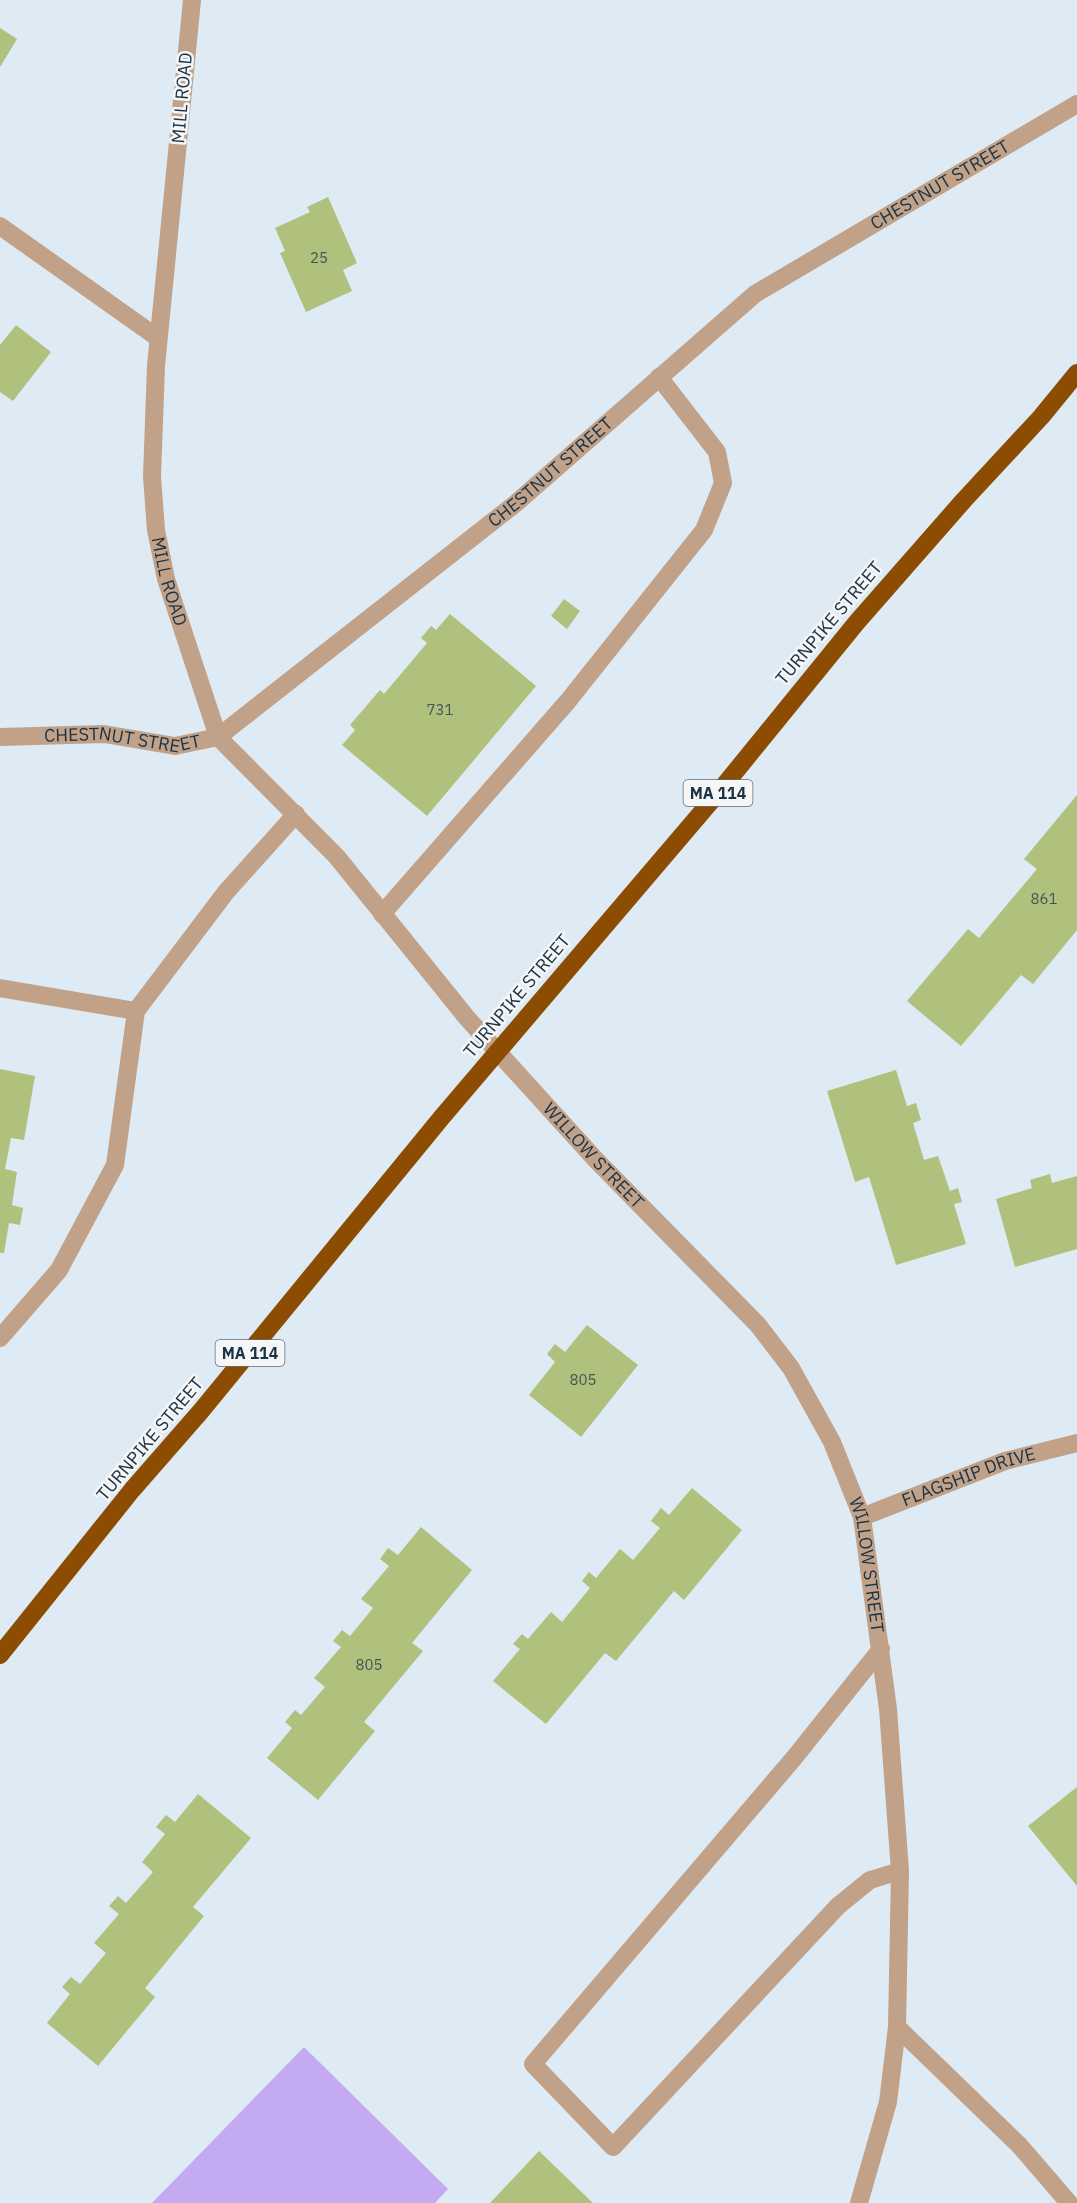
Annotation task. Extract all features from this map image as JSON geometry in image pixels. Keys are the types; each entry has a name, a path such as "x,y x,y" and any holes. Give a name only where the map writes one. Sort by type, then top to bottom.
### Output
{"highway":[{"name":"TURNPIKE STREET","path":"0,1655 132,1490 209,1402 498,1051 713,799 892,580 1041,417 1077,373"}],"street":[{"name":"MILL ROAD","path":"192,0 158,338 152,427 156,530 166,579 218,737 337,857 467,1018 498,1051"},
{"name":"CHESTNUT STREET","path":"0,737 104,735 175,746 218,737 514,504 754,294 1077,104"},
{"path":"0,226 158,338"},
{"path":"382,914 568,701 704,530 723,483 717,452 659,377"},
{"path":"0,1338 59,1270 115,1165 136,1011 226,892 296,814"},
{"path":"0,987 136,1011"},
{"name":"WILLOW STREET","path":"498,1051 596,1160 758,1325 791,1368 832,1442 862,1517 881,1649 900,1871 897,2027 888,2102 859,2203"},
{"name":"FLAGSHIP DRIVE","path":"862,1517 1005,1461 1077,1443"},
{"path":"881,1649 794,1758 532,2064 613,2147 838,1906 870,1880 900,1871"},
{"path":"897,2027 1019,2145 1069,2203"}],"shaded area":[{"path":"304,2047 448,2189 435,2203 152,2203"}],"building":[{"path":"0,28 17,39 0,67"},
{"path":"328,197 357,263 343,270 352,291 306,312 280,253 285,251 275,228 310,212 307,207"},
{"path":"16,325 51,352 13,401 0,392 0,345"},
{"path":"564,599 580,611 567,629 551,616"},
{"path":"450,614 536,686 427,816 342,745 355,730 350,725 380,690 384,694 427,643 421,638 431,626 436,630"},
{"path":"1077,795 1077,930 1033,984 1021,975 961,1046 907,1001 968,929 979,938 1037,869 1024,859"},
{"path":"0,1069 35,1076 24,1140 11,1138 5,1169 17,1172 12,1205 23,1208 20,1225 9,1223 4,1253 0,1253"},
{"path":"896,1070 907,1106 916,1103 921,1120 913,1123 924,1160 938,1156 950,1191 958,1188 962,1202 954,1204 966,1244 896,1265 869,1177 855,1182 827,1091"},
{"path":"1050,1174 1052,1183 1077,1176 1077,1249 1015,1267 996,1199 1032,1188 1030,1180"},
{"path":"587,1325 638,1365 581,1437 529,1395 555,1362 547,1354 555,1344 565,1352"},
{"path":"692,1488 742,1530 684,1600 674,1591 616,1661 605,1653 546,1724 493,1681 520,1649 513,1644 522,1634 528,1639 551,1612 562,1622 590,1588 582,1581 589,1572 596,1578 620,1549 633,1560 660,1528 651,1521 661,1508 669,1515"},
{"path":"421,1527 472,1570 412,1643 423,1651 364,1722 375,1731 318,1800 267,1758 292,1728 285,1722 295,1710 301,1715 325,1687 314,1678 341,1647 333,1641 342,1630 350,1636 373,1608 361,1599 389,1566 380,1559 388,1548 398,1555"},
{"path":"1077,1787 1077,1886 1028,1826"},
{"path":"198,1794 251,1838 193,1907 204,1916 145,1988 155,1997 98,2066 47,2023 70,1994 62,1987 71,1977 80,1984 106,1953 94,1943 119,1914 109,1906 118,1896 126,1903 153,1872 142,1862 165,1834 156,1827 166,1815 175,1822"},
{"path":"539,2151 593,2203 490,2203"}]}
